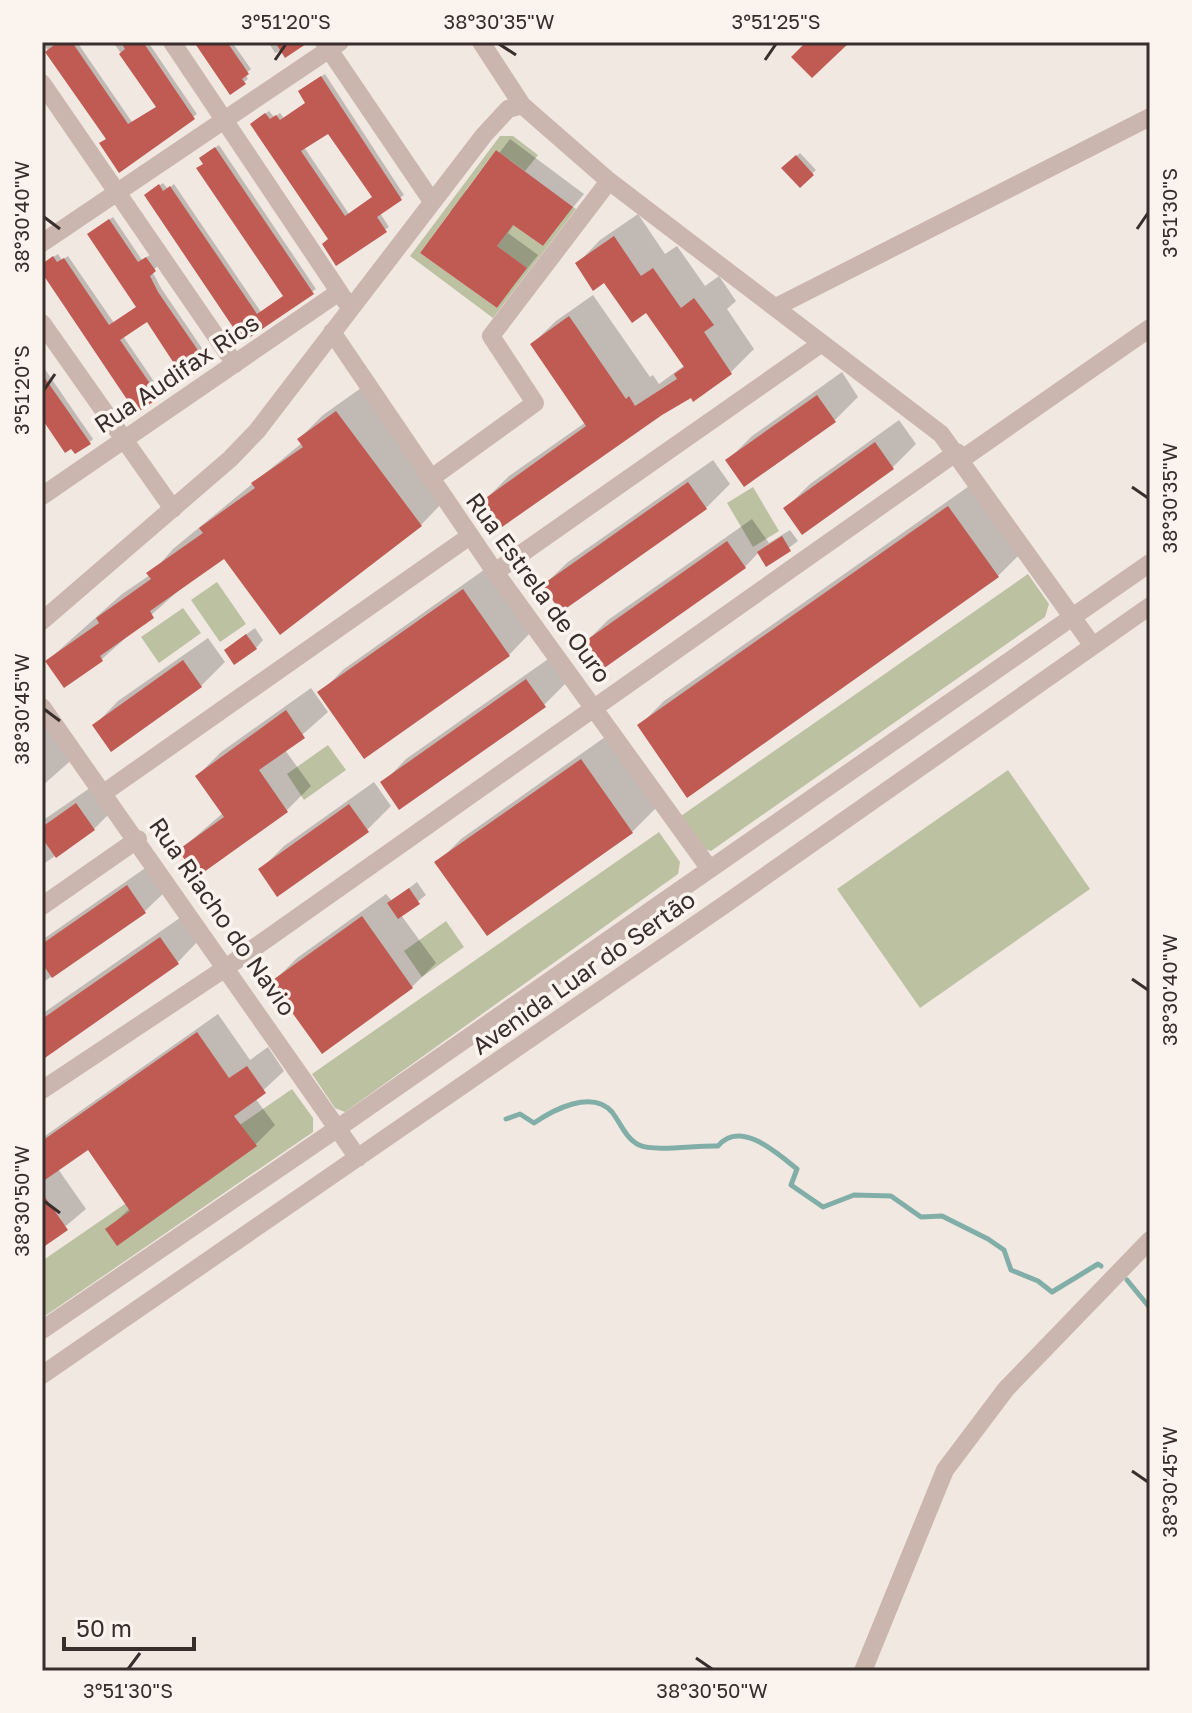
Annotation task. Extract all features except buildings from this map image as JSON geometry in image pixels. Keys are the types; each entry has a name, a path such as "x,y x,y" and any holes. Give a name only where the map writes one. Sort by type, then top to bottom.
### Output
{"street":[{"path":"172,42 350,309"},
{"path":"481,42 522,105 609,181 941,434 960,456 1093,646"},
{"path":"42,243 225,120 331,44 431,200"},
{"path":"42,83 235,364"},
{"path":"42,621 173,509 257,431 431,200 502,115 522,105"},
{"path":"776,307 1150,117"},
{"path":"430,479 535,403 491,336 609,181"},
{"name":"Rua Audifax Rios","path":"42,496 339,292"},
{"path":"42,323 173,509"},
{"path":"42,1090 227,967 960,456 1150,328"},
{"name":"Rua Estrela de Ouro","path":"332,332 495,572 709,868"},
{"path":"495,572 822,343"},
{"path":"105,792 470,536"},
{"name":"Avenida Luar do Sertão","path":"42,1330 1150,563"},
{"name":"Avenida Luar do Sertão","path":"42,1375 1150,606"},
{"name":"Rua Riacho do Navio","path":"42,707 138,839 358,1158"},
{"path":"42,906 138,839"},
{"path":"863,1671 945,1470 1006,1389 1150,1240"}],"green space":[{"path":"500,136 513,136 538,155 525,171 496,150 466,190 480,233 450,212 420,253 497,308 527,268 497,246 513,225 543,246 573,207 576,209 493,318 410,256"},
{"path":"753,487 779,531 753,547 727,503"},
{"path":"1028,574 1049,604 1045,617 711,851 702,848 678,818"},
{"path":"217,582 246,624 220,642 191,600"},
{"path":"183,608 201,633 159,663 141,637"},
{"path":"328,745 346,770 304,800 287,774"},
{"path":"1008,770 1090,889 920,1008 837,889"},
{"path":"659,832 680,862 678,874 345,1112 335,1108 312,1074"},
{"path":"446,921 464,947 422,977 404,951"},
{"path":"292,1089 313,1118 313,1132 42,1318 42,1261"}],"waterway":[{"path":"506,1119 520,1114 534,1123 573,1104 594,1102 612,1112 630,1139 646,1147 718,1146 727,1139 747,1137 769,1148 797,1169 791,1185 823,1207 854,1195 891,1196 921,1217 942,1216 988,1239 1004,1250 1011,1270 1038,1281 1052,1292 1098,1264 1101,1266"},
{"path":"1127,1280 1150,1308"}]}
